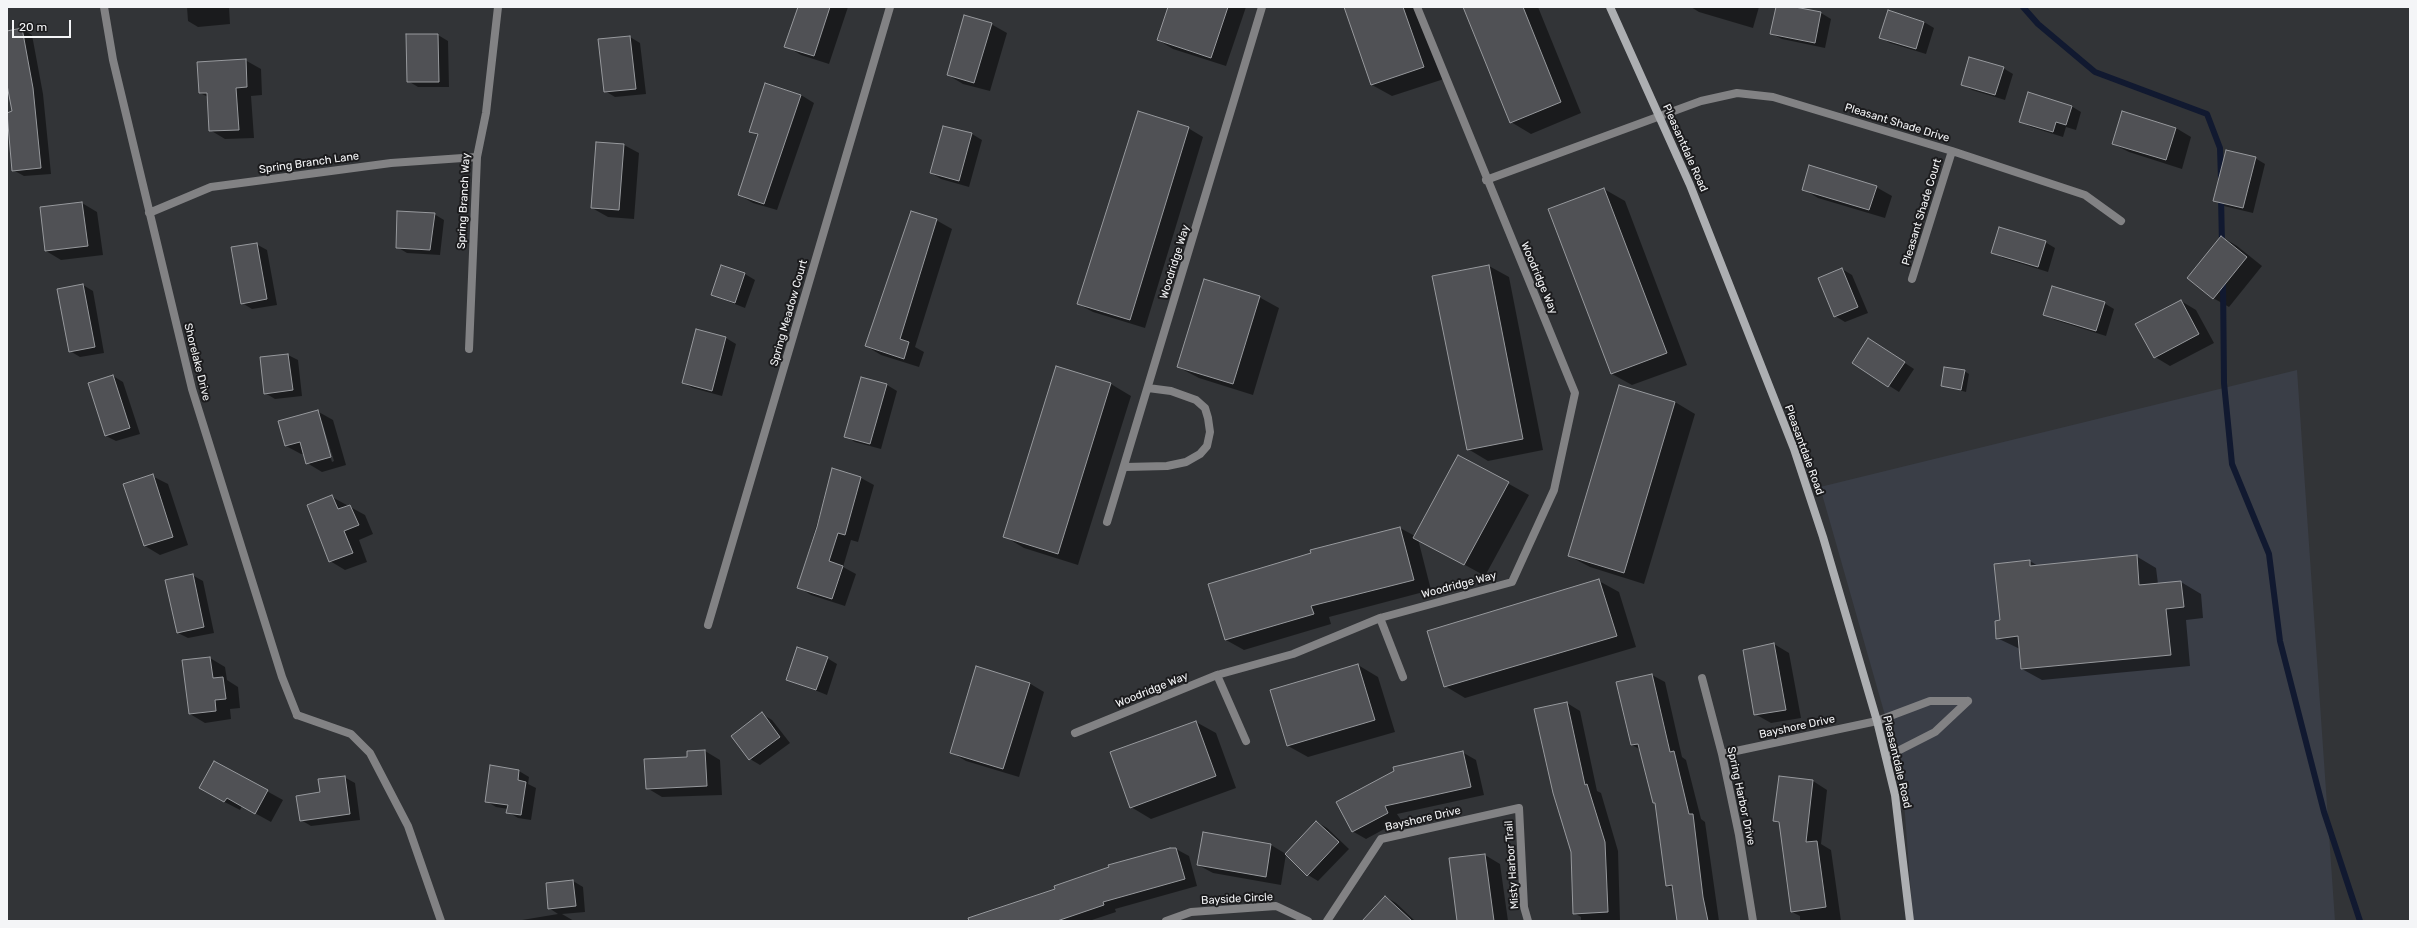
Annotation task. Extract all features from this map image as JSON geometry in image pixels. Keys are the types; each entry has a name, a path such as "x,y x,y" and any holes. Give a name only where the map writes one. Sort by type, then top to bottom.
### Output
{"main road":[{"name":"Pleasantdale Road","path":"1610,7 1690,185 1794,449 1823,537 1877,721 1895,795 1910,921"}],"street":[{"name":"Shorelake Drive","path":"104,7 113,60 192,389 282,677 297,715 351,734 370,753 408,826 441,921"},
{"name":"Spring Branch Way","path":"469,349 477,157 486,113 498,7"},
{"name":"Spring Meadow Court","path":"708,625 890,7"},
{"name":"Woodridge Way","path":"1107,522 1125,467 1262,7"},
{"name":"Woodridge Way","path":"1075,734 1217,675 1292,654 1380,618 1512,582 1554,490 1575,393 1486,180 1417,7"},
{"name":"Pleasant Shade Drive","path":"1659,117 1701,101 1737,94 1773,97 1952,151 2085,195 2121,221"},
{"path":"1486,180 1659,117"},
{"name":"Pleasant Shade Court","path":"1912,280 1952,151"},
{"name":"Spring Branch Lane","path":"149,213 211,187 391,163 477,157"},
{"path":"1125,467 1168,466 1186,462 1200,454 1207,446 1210,432 1205,408 1196,400 1171,391 1148,388"},
{"path":"1380,618 1404,677"},
{"path":"1217,675 1246,741"},
{"name":"Spring Harbor Drive","path":"1702,678 1722,754 1739,834 1753,921"},
{"name":"Bayshore Drive","path":"1722,754 1877,721 1930,701 1968,701 1935,732 1886,757"},
{"name":"Bayshore Drive","path":"1327,921 1381,840 1519,808"},
{"name":"Misty Harbor Trail","path":"1519,808 1524,907 1528,921"},
{"name":"Bayside Circle","path":"1166,921 1191,912 1276,906 1308,921"}],"shaded area":[{"path":"2297,370 2335,921 1913,921 1902,775 1820,487"}],"building":[{"path":"798,7 830,7 814,56 784,47"},
{"path":"1168,7 1228,7 1211,58 1157,40"},
{"path":"1344,7 1403,7 1424,67 1371,85"},
{"path":"1463,7 1523,7 1561,102 1510,123"},
{"path":"1776,7 1795,7 1821,12 1815,43 1770,34"},
{"path":"1888,10 1924,22 1916,49 1879,38"},
{"path":"964,15 992,23 974,83 947,75"},
{"path":"22,28 33,88 41,168 12,171 7,113 12,111 7,85 7,31"},
{"path":"406,34 438,34 439,82 407,82"},
{"path":"630,36 636,89 604,92 598,39"},
{"path":"1969,57 2004,67 1995,95 1961,85"},
{"path":"246,59 247,87 236,88 239,130 209,131 207,93 199,93 197,62"},
{"path":"765,83 801,95 764,204 738,195 758,134 749,132"},
{"path":"2028,92 2072,106 2066,125 2056,122 2053,132 2019,122"},
{"path":"1138,111 1189,127 1130,320 1077,304"},
{"path":"2122,111 2176,128 2166,160 2112,144"},
{"path":"943,126 972,133 959,181 930,173"},
{"path":"596,142 624,144 619,210 591,208"},
{"path":"2226,150 2256,157 2243,208 2213,201"},
{"path":"1809,165 1877,186 1869,210 1802,190"},
{"path":"1604,188 1667,353 1611,374 1548,209"},
{"path":"82,202 88,246 45,251 40,207"},
{"path":"397,211 435,213 430,250 396,248"},
{"path":"911,211 937,219 900,339 909,342 904,359 865,346"},
{"path":"1999,227 2046,241 2038,267 1991,253"},
{"path":"2221,236 2247,257 2213,299 2187,278"},
{"path":"257,243 267,299 241,304 231,247"},
{"path":"721,265 745,273 735,303 711,295"},
{"path":"1489,265 1523,439 1467,450 1432,276"},
{"path":"1842,268 1858,307 1834,317 1818,278"},
{"path":"1204,279 1260,296 1233,384 1177,367"},
{"path":"83,284 95,347 69,352 57,289"},
{"path":"2052,286 2105,302 2096,331 2043,315"},
{"path":"2181,300 2199,334 2154,358 2135,324"},
{"path":"696,329 726,337 712,391 682,383"},
{"path":"1868,338 1905,362 1888,387 1852,363"},
{"path":"288,354 293,390 264,394 260,357"},
{"path":"1056,366 1111,383 1058,554 1003,537"},
{"path":"1944,367 1965,370 1961,390 1941,386"},
{"path":"113,375 130,428 105,436 88,383"},
{"path":"861,377 887,384 870,444 844,437"},
{"path":"1619,385 1675,402 1624,573 1568,556"},
{"path":"318,410 331,457 306,464 300,442 285,446 278,421"},
{"path":"1458,455 1509,482 1464,565 1413,538"},
{"path":"832,468 861,477 845,535 838,533 829,561 843,566 832,599 797,588 817,527"},
{"path":"153,474 173,537 144,546 123,484"},
{"path":"332,495 338,509 350,505 359,525 344,531 353,553 329,562 307,505"},
{"path":"1400,527 1414,580 1311,606 1314,614 1225,640 1208,584 1311,553 1310,550"},
{"path":"2137,555 2139,585 2181,581 2184,607 2166,609 2171,655 2021,669 2018,636 1996,639 1995,621 2000,620 1994,564 2030,560 2030,566"},
{"path":"193,574 204,627 177,633 165,580"},
{"path":"1599,579 1617,636 1444,687 1427,631"},
{"path":"1774,643 1786,710 1754,715 1743,650"},
{"path":"797,647 828,657 816,690 786,680"},
{"path":"210,657 213,678 223,677 226,699 215,700 216,711 189,714 182,660"},
{"path":"1358,664 1375,720 1287,746 1270,690"},
{"path":"976,666 1030,683 1003,769 950,753"},
{"path":"1652,674 1670,752 1674,751 1689,814 1693,814 1703,897 1708,921 1677,921 1672,885 1666,886 1655,803 1653,803 1638,744 1631,745 1616,682"},
{"path":"1567,702 1585,785 1587,784 1605,842 1608,912 1573,914 1571,852 1553,793 1534,709"},
{"path":"762,712 780,737 749,760 731,736"},
{"path":"1196,721 1216,776 1130,808 1110,752"},
{"path":"705,750 707,786 646,789 644,759 687,757 687,751"},
{"path":"1463,751 1471,787 1385,806 1388,813 1352,832 1336,802 1394,771 1393,767"},
{"path":"214,761 268,790 255,814 227,798 224,802 199,788"},
{"path":"490,765 519,770 518,780 526,782 521,815 506,813 508,805 485,802"},
{"path":"345,776 350,814 300,821 296,796 320,792 318,779"},
{"path":"1779,776 1813,780 1806,842 1817,841 1826,907 1791,912 1779,822 1773,821"},
{"path":"1316,821 1339,842 1307,876 1285,854"},
{"path":"1203,832 1271,844 1266,877 1197,865"},
{"path":"1170,848 1176,848 1185,879 1103,902 1104,905 1057,921 969,921 968,918 1055,889 1054,886 1109,867 1108,865"},
{"path":"1485,854 1494,921 1457,921 1449,858"},
{"path":"573,880 576,906 548,909 546,883"},
{"path":"1385,896 1412,921 1362,921"}],"waterway":[{"path":"2023,7 2038,24 2095,72 2207,114 2220,148 2221,179"},
{"path":"2221,196 2222,245"},
{"path":"2223,280 2224,383 2232,464 2269,554 2280,641 2324,812 2360,921"}]}
